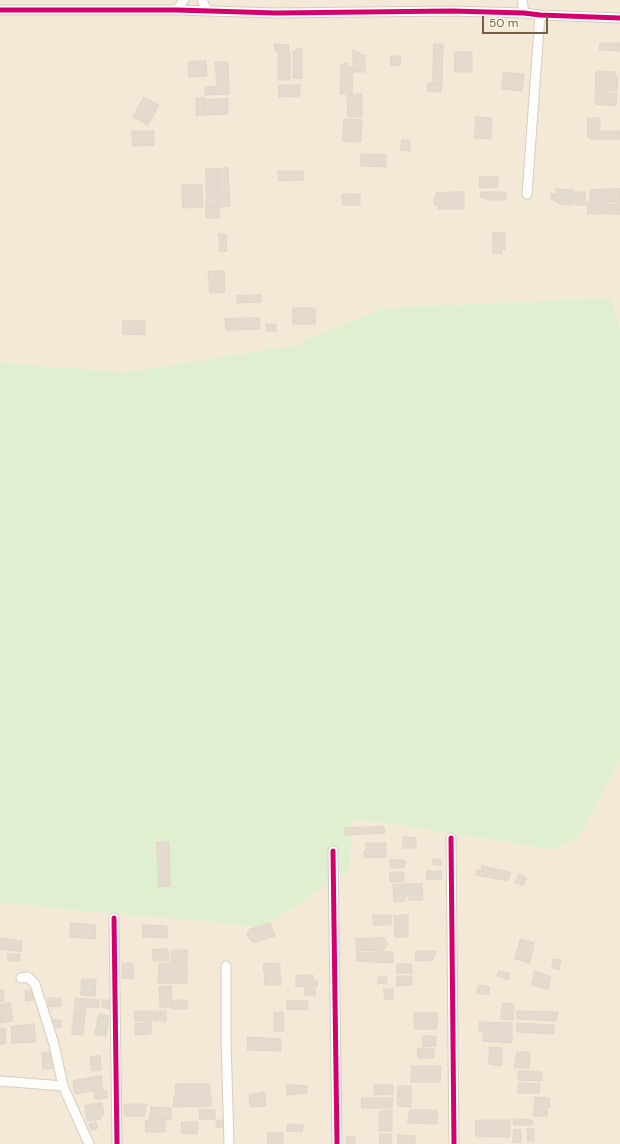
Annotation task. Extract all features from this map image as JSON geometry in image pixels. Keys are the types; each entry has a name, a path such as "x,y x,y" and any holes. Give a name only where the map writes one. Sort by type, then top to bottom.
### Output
{"street":[{"path":"177,10 184,0"},
{"path":"202,0 207,11"},
{"path":"522,0 524,13"},
{"path":"0,10 177,10 276,13 444,11 620,18"},
{"path":"527,194 540,15"},
{"path":"452,838 454,1144"},
{"path":"333,851 337,1144"},
{"path":"114,918 117,1144"},
{"path":"226,966 228,1144"},
{"path":"21,978 28,977 36,984 54,1044 63,1086 89,1144"},
{"path":"0,1081 63,1086"}],"shaded area":[{"path":"0,0 620,0 620,331 612,298 384,308 291,346 128,372 0,363"},
{"path":"620,760 620,1144 0,1144 0,903 264,927 348,870 353,818 551,849 578,838"}],"green space":[{"path":"612,298 620,331 620,760 578,838 551,849 353,818 349,870 264,927 0,903 0,363 128,372 291,346 384,308"}],"building":[{"path":"600,43 620,43 620,51 600,50"},
{"path":"275,44 289,45 290,80 278,80 278,52 275,51"},
{"path":"434,44 443,44 442,84 433,84"},
{"path":"296,49 302,49 302,79 293,78 293,51 296,51"},
{"path":"353,50 360,52 360,56 365,55 365,72 354,72"},
{"path":"455,52 472,52 472,72 455,72"},
{"path":"391,56 401,56 400,66 391,65"},
{"path":"206,61 207,76 189,77 188,62"},
{"path":"215,62 228,62 229,94 205,95 205,87 217,86"},
{"path":"344,63 348,63 348,67 353,67 352,95 340,94 341,65 344,65"},
{"path":"598,71 615,72 615,77 618,76 617,91 595,91 596,72 598,73"},
{"path":"504,72 524,74 522,91 502,89"},
{"path":"428,83 442,84 441,92 428,91"},
{"path":"279,85 300,85 300,96 279,97"},
{"path":"596,92 617,94 616,106 595,104"},
{"path":"362,94 362,117 348,117 347,95"},
{"path":"144,97 159,105 148,125 133,117"},
{"path":"204,98 205,115 196,116 196,99"},
{"path":"228,99 228,114 206,115 205,100"},
{"path":"476,117 492,118 491,139 475,138"},
{"path":"588,118 600,118 600,131 620,131 620,139 588,138"},
{"path":"344,119 362,120 361,142 343,141"},
{"path":"132,131 154,131 154,145 133,146"},
{"path":"402,140 410,140 410,151 401,150"},
{"path":"361,154 386,155 386,167 361,166"},
{"path":"228,168 230,206 219,207 217,169"},
{"path":"206,169 218,169 219,207 207,207"},
{"path":"278,171 303,171 303,180 279,181"},
{"path":"480,177 498,177 498,187 480,188"},
{"path":"182,185 202,185 203,207 183,208"},
{"path":"556,189 574,190 573,205 560,204 551,199 551,193 557,195"},
{"path":"620,189 620,202 590,202 590,190"},
{"path":"464,192 464,209 438,209 438,205 434,205 436,193"},
{"path":"481,192 506,192 506,200 485,200 485,198 481,197"},
{"path":"575,192 585,192 586,205 576,205"},
{"path":"342,194 360,194 360,205 343,205"},
{"path":"588,202 605,202 605,214 588,214"},
{"path":"620,204 620,214 606,214 606,205"},
{"path":"206,207 219,207 219,218 206,218"},
{"path":"493,232 505,233 505,250 502,250 502,254 493,253"},
{"path":"219,234 226,234 227,251 220,252"},
{"path":"224,271 225,292 210,293 208,272"},
{"path":"261,295 261,302 237,303 237,296"},
{"path":"293,308 315,308 315,324 293,324"},
{"path":"259,318 260,329 226,330 225,319"},
{"path":"123,321 145,321 145,335 123,334"},
{"path":"266,324 276,324 276,331 267,331"},
{"path":"384,827 385,833 345,835 345,828"},
{"path":"404,837 416,838 416,848 403,848"},
{"path":"157,842 169,842 170,886 159,887"},
{"path":"366,843 386,843 386,857 364,858"},
{"path":"433,859 441,859 441,865 434,865"},
{"path":"390,860 405,860 406,864 403,868 391,868"},
{"path":"482,866 510,872 508,881 476,875 477,870 481,870"},
{"path":"427,871 442,871 442,879 427,879"},
{"path":"390,872 404,872 404,882 390,882"},
{"path":"519,874 527,878 523,885 515,883"},
{"path":"422,884 423,900 409,900 409,896 406,896 404,901 394,902 393,885"},
{"path":"373,915 391,915 391,925 374,925"},
{"path":"408,915 408,937 395,937 394,916"},
{"path":"71,923 96,925 95,939 70,937"},
{"path":"270,923 275,936 253,943 251,939 250,940 247,933 249,930"},
{"path":"143,925 167,926 167,938 143,937"},
{"path":"0,938 22,941 21,952 0,949"},
{"path":"384,938 387,944 384,950 356,951 356,939"},
{"path":"521,939 534,943 530,963 515,959"},
{"path":"168,949 169,961 153,961 152,950"},
{"path":"187,950 187,961 171,962 171,951"},
{"path":"416,951 436,951 433,960 416,961"},
{"path":"393,952 393,963 356,961 357,953"},
{"path":"8,954 20,954 20,961 8,961"},
{"path":"554,959 561,960 559,970 552,968"},
{"path":"123,963 133,964 133,979 123,978"},
{"path":"187,963 187,983 158,983 159,964"},
{"path":"264,963 280,964 280,974 264,973"},
{"path":"397,964 411,964 412,973 397,973"},
{"path":"499,971 510,974 508,980 497,976"},
{"path":"535,971 551,977 548,989 532,985"},
{"path":"265,975 281,975 281,985 265,985"},
{"path":"297,975 313,975 313,980 317,980 317,987 296,986"},
{"path":"397,976 412,976 412,985 397,986"},
{"path":"379,977 387,977 386,984 378,983"},
{"path":"82,979 96,979 95,996 81,995"},
{"path":"479,985 490,987 488,995 477,993"},
{"path":"171,986 172,1007 160,1007 159,987"},
{"path":"305,988 315,989 315,996 305,995"},
{"path":"384,989 393,989 393,999 385,999"},
{"path":"0,990 3,990 4,1001 0,1002"},
{"path":"33,990 34,1000 26,1001 25,991"},
{"path":"48,998 61,998 61,1006 49,1007"},
{"path":"76,998 87,999 85,1016 74,1015"},
{"path":"89,999 99,1000 99,1008 88,1007"},
{"path":"103,1000 110,1000 109,1009 102,1007"},
{"path":"173,1000 187,1000 187,1009 173,1009"},
{"path":"287,1001 308,1001 308,1010 287,1009"},
{"path":"10,1003 13,1021 0,1023 0,1005"},
{"path":"503,1003 514,1004 513,1020 501,1019"},
{"path":"135,1011 152,1011 152,1021 135,1021"},
{"path":"154,1011 166,1011 166,1021 154,1021"},
{"path":"517,1011 558,1012 556,1021 517,1019"},
{"path":"283,1012 284,1031 274,1031 274,1013"},
{"path":"414,1013 437,1013 437,1029 415,1029"},
{"path":"99,1014 109,1016 106,1036 95,1035"},
{"path":"74,1016 85,1017 83,1035 72,1034"},
{"path":"53,1020 61,1020 61,1027 53,1027"},
{"path":"480,1022 512,1023 512,1043 482,1041 484,1032 479,1031"},
{"path":"151,1023 151,1034 135,1035 135,1024"},
{"path":"517,1023 554,1025 554,1034 517,1032"},
{"path":"34,1024 36,1042 12,1043 11,1027"},
{"path":"0,1028 6,1029 5,1044 0,1044"},
{"path":"423,1036 436,1036 436,1046 423,1047"},
{"path":"248,1037 281,1039 281,1051 248,1050"},
{"path":"490,1047 502,1048 502,1066 489,1064"},
{"path":"418,1048 434,1049 434,1058 418,1058"},
{"path":"53,1052 54,1068 43,1069 42,1053"},
{"path":"517,1052 530,1052 529,1068 515,1067"},
{"path":"100,1056 101,1070 92,1071 90,1057"},
{"path":"412,1066 441,1066 440,1082 411,1082"},
{"path":"519,1071 542,1072 541,1081 518,1080"},
{"path":"101,1076 103,1089 75,1094 73,1081"},
{"path":"519,1083 540,1084 539,1093 518,1093"},
{"path":"176,1084 210,1084 210,1095 176,1095"},
{"path":"287,1084 307,1086 307,1093 287,1095"},
{"path":"374,1085 393,1085 393,1094 375,1095"},
{"path":"398,1086 411,1086 411,1107 398,1106"},
{"path":"107,1091 107,1098 95,1099 94,1092"},
{"path":"264,1092 266,1106 250,1107 249,1095"},
{"path":"174,1096 211,1096 211,1106 174,1107"},
{"path":"535,1097 549,1098 550,1108 547,1107 547,1116 534,1116"},
{"path":"362,1098 393,1098 392,1108 362,1108"},
{"path":"102,1103 104,1115 101,1116 101,1119 87,1121 85,1106"},
{"path":"124,1104 147,1104 144,1116 125,1116"},
{"path":"151,1107 171,1108 171,1120 150,1119"},
{"path":"200,1109 215,1110 215,1119 200,1119"},
{"path":"393,1110 392,1131 379,1131 379,1112"},
{"path":"410,1110 437,1110 437,1124 408,1123"},
{"path":"514,1119 532,1120 532,1125 514,1125"},
{"path":"146,1120 165,1120 165,1132 146,1132"},
{"path":"224,1120 223,1127 216,1127 216,1121"},
{"path":"476,1120 510,1120 510,1137 476,1136"},
{"path":"96,1122 98,1128 91,1130 89,1124"},
{"path":"182,1122 198,1122 197,1134 182,1133"},
{"path":"288,1124 304,1125 302,1132 287,1131"},
{"path":"528,1128 534,1129 534,1141 528,1141"},
{"path":"514,1129 521,1130 521,1143 513,1142"},
{"path":"268,1133 283,1133 283,1143 268,1143"},
{"path":"380,1134 391,1134 391,1144 380,1144"},
{"path":"398,1135 415,1136 415,1144 398,1144"},
{"path":"347,1136 355,1137 355,1144 347,1144"}],"cycle path":[{"path":"0,10 177,10 276,13 452,11 620,18"},
{"path":"451,838 454,1144"},
{"path":"333,851 337,1144"},
{"path":"114,918 117,1144"}]}
